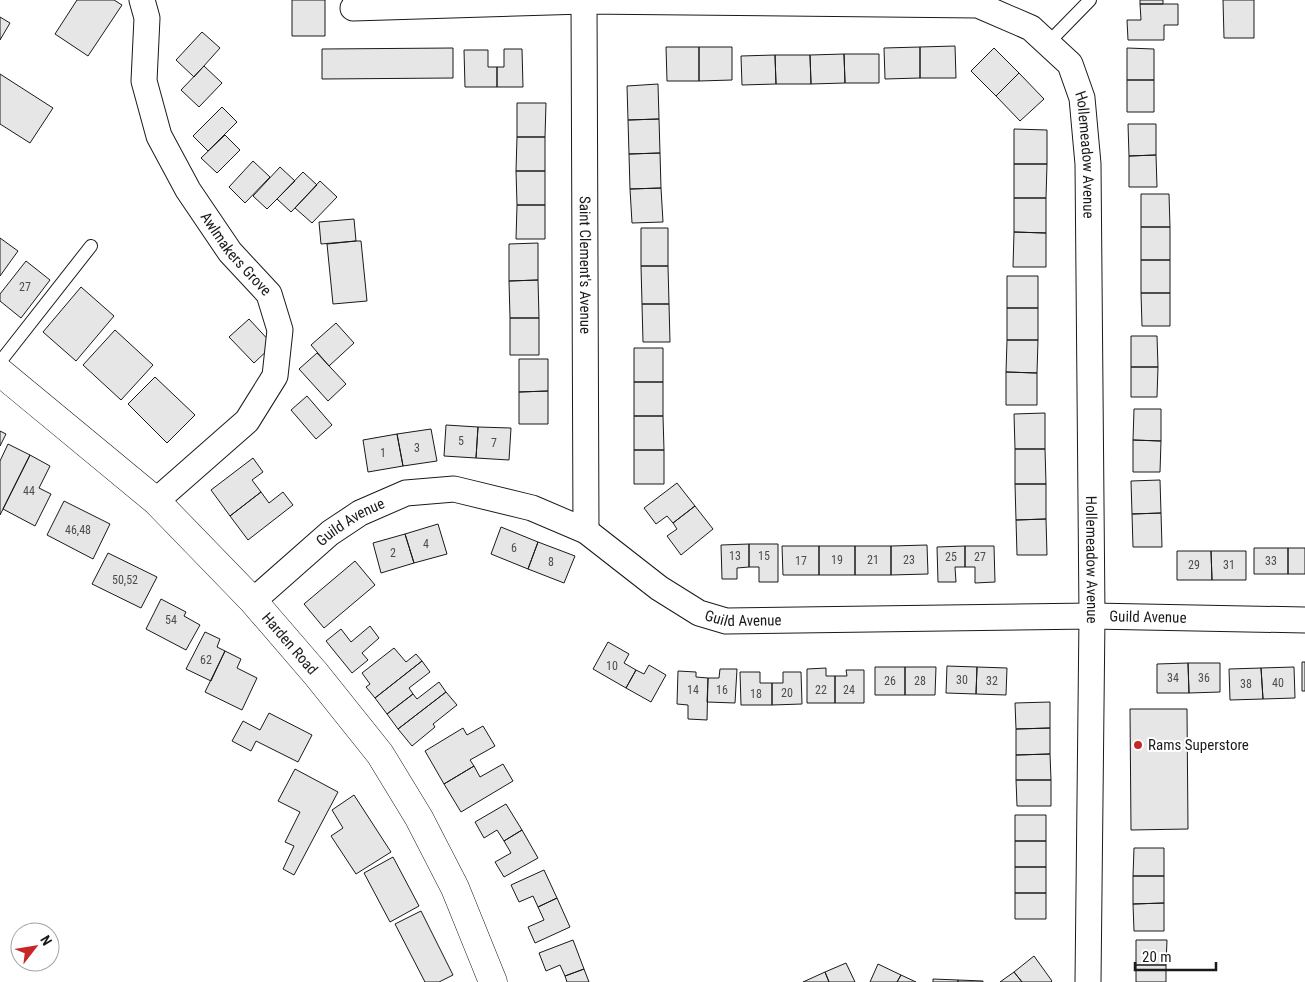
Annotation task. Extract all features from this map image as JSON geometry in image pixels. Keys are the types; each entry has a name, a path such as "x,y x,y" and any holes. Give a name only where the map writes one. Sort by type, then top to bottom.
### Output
{"street":[{"name":"Awlmakers Grove","path":"142,0 147,18 144,81 159,136 188,190 230,252 269,294 280,330 275,376 246,422 156,501"},
{"name":"Hollemeadow Avenue","path":"353,8 584,1 978,5 1031,28 1070,64 1082,98 1088,164 1092,616 1088,982"},
{"name":"Saint Clement's Avenue","path":"584,1 586,531"},
{"name":"Harden Road","path":"0,372 156,501 253,601 316,674 380,754 419,818 455,888 493,982"},
{"name":"Guild Avenue","path":"253,601 330,533 360,513 406,493 454,489 532,508 586,531 659,588 699,613 726,621 1092,616 1305,620"}],"lane":[{"path":"1048,43 1090,0"},
{"path":"0,362 91,246"}],"building":[{"path":"77,0 114,0 122,5 88,56 55,34"},
{"path":"292,0 325,0 325,36 292,36"},
{"path":"1140,0 1163,0 1163,4 1140,4"},
{"path":"1223,0 1254,0 1254,38 1224,38"},
{"path":"1140,4 1178,4 1178,25 1164,25 1164,40 1128,40 1127,20 1141,20"},
{"path":"0,17 10,23 0,40"},
{"path":"202,32 220,48 194,77 176,60"},
{"path":"955,46 956,78 920,78 920,47"},
{"path":"666,47 699,47 699,81 667,81"},
{"path":"699,47 732,47 732,80 699,81"},
{"path":"920,47 920,78 885,79 884,48"},
{"path":"453,48 453,78 322,79 322,49"},
{"path":"994,48 1019,73 996,96 971,71"},
{"path":"1127,48 1154,49 1154,80 1127,80"},
{"path":"504,49 522,49 523,87 497,87 497,67 504,67"},
{"path":"464,50 488,50 488,67 497,67 497,87 465,87"},
{"path":"844,54 879,54 879,83 845,83"},
{"path":"844,54 845,83 811,84 810,55"},
{"path":"775,55 776,84 742,85 741,56"},
{"path":"775,55 810,55 811,84 776,84"},
{"path":"204,66 222,83 199,107 181,90"},
{"path":"1019,73 1044,99 1020,121 996,96"},
{"path":"0,74 53,108 30,143 0,124"},
{"path":"1127,80 1154,80 1154,112 1127,112"},
{"path":"658,84 659,119 628,120 627,86"},
{"path":"517,103 546,103 545,137 517,137"},
{"path":"222,107 237,122 208,151 193,136"},
{"path":"659,119 660,153 629,154 628,120"},
{"path":"1128,124 1156,124 1156,155 1129,156"},
{"path":"1014,129 1047,130 1047,164 1014,164"},
{"path":"225,135 240,150 217,173 201,158"},
{"path":"517,137 545,137 545,171 516,171"},
{"path":"660,153 661,188 630,189 629,154"},
{"path":"1156,155 1157,187 1129,187 1129,156"},
{"path":"253,161 270,177 245,203 229,187"},
{"path":"1014,164 1047,164 1046,198 1014,198"},
{"path":"280,167 295,181 267,209 253,196"},
{"path":"516,171 545,171 545,205 517,205"},
{"path":"303,172 317,185 291,212 277,199"},
{"path":"320,181 337,197 312,223 295,208"},
{"path":"661,188 663,222 632,223 630,189"},
{"path":"1141,194 1169,194 1170,227 1141,227"},
{"path":"1014,198 1046,198 1046,233 1014,232"},
{"path":"517,205 545,205 545,239 516,239"},
{"path":"354,219 356,241 321,244 319,222"},
{"path":"1141,227 1170,227 1170,260 1141,260"},
{"path":"641,228 668,228 668,266 641,266"},
{"path":"1014,232 1046,233 1046,267 1013,267"},
{"path":"0,238 18,251 0,276"},
{"path":"361,241 367,301 333,304 327,244"},
{"path":"538,243 538,280 509,281 509,244"},
{"path":"1141,260 1170,260 1170,293 1141,293"},
{"path":"26,261 50,280 21,318 0,301 0,294"},
{"path":"641,266 668,266 669,304 642,304"},
{"path":"1007,276 1038,276 1038,308 1007,308"},
{"path":"538,280 539,318 510,318 509,281"},
{"path":"81,287 114,316 76,361 43,332"},
{"path":"1141,293 1170,293 1170,326 1142,326"},
{"path":"642,304 669,304 670,342 643,342"},
{"path":"1007,308 1038,308 1038,340 1007,340"},
{"path":"510,318 539,318 539,355 510,355"},
{"path":"249,319 273,345 254,363 229,337"},
{"path":"336,323 354,343 329,366 311,345"},
{"path":"115,330 153,365 121,400 83,365"},
{"path":"1131,336 1157,336 1158,367 1131,367"},
{"path":"1007,340 1038,340 1037,373 1006,372"},
{"path":"634,348 663,348 663,382 634,382"},
{"path":"317,353 346,384 328,401 299,369"},
{"path":"519,359 548,359 548,391 519,392"},
{"path":"1131,367 1158,367 1157,397 1131,397"},
{"path":"1006,372 1037,373 1037,405 1006,405"},
{"path":"155,377 195,415 167,443 128,404"},
{"path":"634,382 663,382 663,416 634,416"},
{"path":"548,391 548,424 519,424 519,392"},
{"path":"307,396 332,425 316,439 291,410"},
{"path":"1134,409 1161,409 1161,441 1133,440"},
{"path":"1045,413 1045,449 1015,449 1014,414"},
{"path":"634,416 663,416 664,450 634,450"},
{"path":"446,425 478,427 476,458 444,456"},
{"path":"478,427 511,428 509,460 476,458"},
{"path":"431,429 437,461 403,466 397,434"},
{"path":"0,431 6,434 0,446"},
{"path":"397,434 403,466 368,472 363,440"},
{"path":"1133,440 1161,441 1160,472 1133,472"},
{"path":"8,444 30,455 0,515 0,461"},
{"path":"1015,449 1045,449 1046,484 1015,484"},
{"path":"634,450 664,450 664,484 634,484"},
{"path":"30,455 50,466 39,488 51,494 35,526 3,509"},
{"path":"253,458 263,472 252,480 261,492 230,516 211,490"},
{"path":"1160,480 1161,513 1132,514 1131,481"},
{"path":"677,483 695,506 673,523 667,516 656,524 644,508"},
{"path":"1015,484 1046,484 1046,519 1016,520"},
{"path":"261,492 269,503 283,492 293,505 248,540 230,516"},
{"path":"64,501 110,524 93,559 47,535"},
{"path":"695,506 713,529 681,555 667,536 677,529 673,523"},
{"path":"1161,513 1162,547 1133,547 1132,514"},
{"path":"1046,519 1047,555 1017,555 1016,520"},
{"path":"438,524 447,554 414,563 405,534"},
{"path":"501,527 538,542 528,569 491,554"},
{"path":"405,534 414,563 381,573 373,543"},
{"path":"538,542 575,556 564,583 528,569"},
{"path":"749,544 749,567 737,568 737,579 722,579 721,545"},
{"path":"749,544 778,544 778,582 759,582 759,567 749,567"},
{"path":"927,545 928,574 891,575 891,546"},
{"path":"782,546 819,546 819,575 783,575"},
{"path":"819,546 855,546 855,575 819,575"},
{"path":"855,546 891,546 891,575 855,575"},
{"path":"965,546 965,567 955,567 956,582 938,582 937,547"},
{"path":"965,546 994,546 995,582 975,583 975,567 965,567"},
{"path":"1254,548 1288,548 1288,574 1254,574"},
{"path":"1288,548 1305,548 1305,574 1288,574"},
{"path":"1177,551 1211,551 1212,580 1177,580"},
{"path":"1211,551 1246,551 1246,580 1212,580"},
{"path":"108,553 157,577 141,608 92,584"},
{"path":"355,561 375,585 324,628 304,604"},
{"path":"161,599 186,612 184,616 200,625 186,650 146,629"},
{"path":"370,626 379,638 362,653 368,660 352,673 326,641 341,629 351,642"},
{"path":"205,632 220,639 217,647 225,651 211,681 186,669"},
{"path":"608,642 629,654 624,663 636,670 626,688 593,669"},
{"path":"394,648 406,662 416,654 422,661 375,698 366,687 370,684 362,673"},
{"path":"225,651 241,659 237,668 257,678 242,710 205,692"},
{"path":"422,661 430,672 409,688 413,694 387,714 375,698"},
{"path":"1302,662 1305,662 1305,691 1302,691"},
{"path":"1188,663 1189,693 1157,693 1157,664"},
{"path":"1188,663 1220,663 1220,692 1189,693"},
{"path":"649,665 666,675 651,702 626,688 636,670 644,674"},
{"path":"947,666 977,667 976,694 946,693"},
{"path":"875,667 905,667 905,695 875,695"},
{"path":"905,667 936,667 935,695 905,695"},
{"path":"977,667 1007,668 1006,695 976,694"},
{"path":"1294,667 1295,698 1263,699 1261,668"},
{"path":"826,668 826,676 835,676 835,703 807,703 807,669"},
{"path":"1261,668 1263,699 1230,700 1229,669"},
{"path":"720,669 737,669 735,703 707,702 708,678 719,678"},
{"path":"846,670 864,670 864,703 835,703 835,676 847,676"},
{"path":"678,671 696,672 696,677 708,678 707,720 688,719 688,705 677,704"},
{"path":"740,672 760,672 760,683 772,683 772,705 741,705"},
{"path":"783,672 801,672 802,704 772,705 772,683 783,683"},
{"path":"439,682 446,692 398,729 387,714 413,694 417,699"},
{"path":"446,692 457,705 433,724 435,727 412,746 398,729"},
{"path":"1050,702 1050,728 1016,729 1015,703"},
{"path":"1130,709 1187,709 1188,829 1131,830"},
{"path":"269,713 312,735 298,762 256,741 251,751 232,741 243,721 260,730"},
{"path":"483,726 495,746 470,760 474,766 444,784 425,751 463,728 467,735"},
{"path":"1050,728 1050,754 1016,755 1016,729"},
{"path":"1050,754 1051,780 1016,780 1016,755"},
{"path":"503,764 513,781 461,812 444,784 474,766 480,777"},
{"path":"295,769 338,792 294,875 283,869 294,846 285,842 300,812 278,801"},
{"path":"1016,780 1051,780 1051,806 1017,806"},
{"path":"354,795 391,852 356,874 331,836 343,828 332,810"},
{"path":"506,804 522,830 504,841 497,830 484,838 475,822"},
{"path":"1015,815 1046,815 1046,841 1015,841"},
{"path":"522,830 538,858 504,877 495,862 511,853 504,841"},
{"path":"1015,841 1046,841 1046,867 1015,867"},
{"path":"1134,848 1164,848 1164,876 1133,876"},
{"path":"393,857 419,906 390,922 364,873"},
{"path":"1015,867 1046,867 1046,893 1015,893"},
{"path":"544,870 557,898 538,907 533,896 519,902 511,885"},
{"path":"1133,876 1164,876 1164,903 1133,904"},
{"path":"1015,893 1046,893 1046,919 1015,919"},
{"path":"557,898 570,927 535,943 528,927 544,920 538,907"},
{"path":"1164,903 1164,931 1134,931 1133,904"},
{"path":"421,911 453,975 439,982 425,982 395,924"},
{"path":"573,940 584,969 565,976 560,965 546,971 539,953"},
{"path":"1136,940 1167,940 1166,965 1136,965"},
{"path":"1034,956 1051,982 1022,982 1014,972"},
{"path":"846,963 855,982 829,982 825,972"},
{"path":"878,964 901,975 897,982 870,982"},
{"path":"1136,965 1166,965 1166,982 1136,982"},
{"path":"584,969 589,982 567,982 565,976"},
{"path":"825,972 829,982 803,982"},
{"path":"1014,972 1022,982 1000,982"},
{"path":"901,975 916,982 897,982"},
{"path":"933,979 958,980 958,982 933,982"},
{"path":"958,980 983,981 983,982 958,982"}],"place":[{"name":"Rams Superstore","path":"1138,745"}]}
